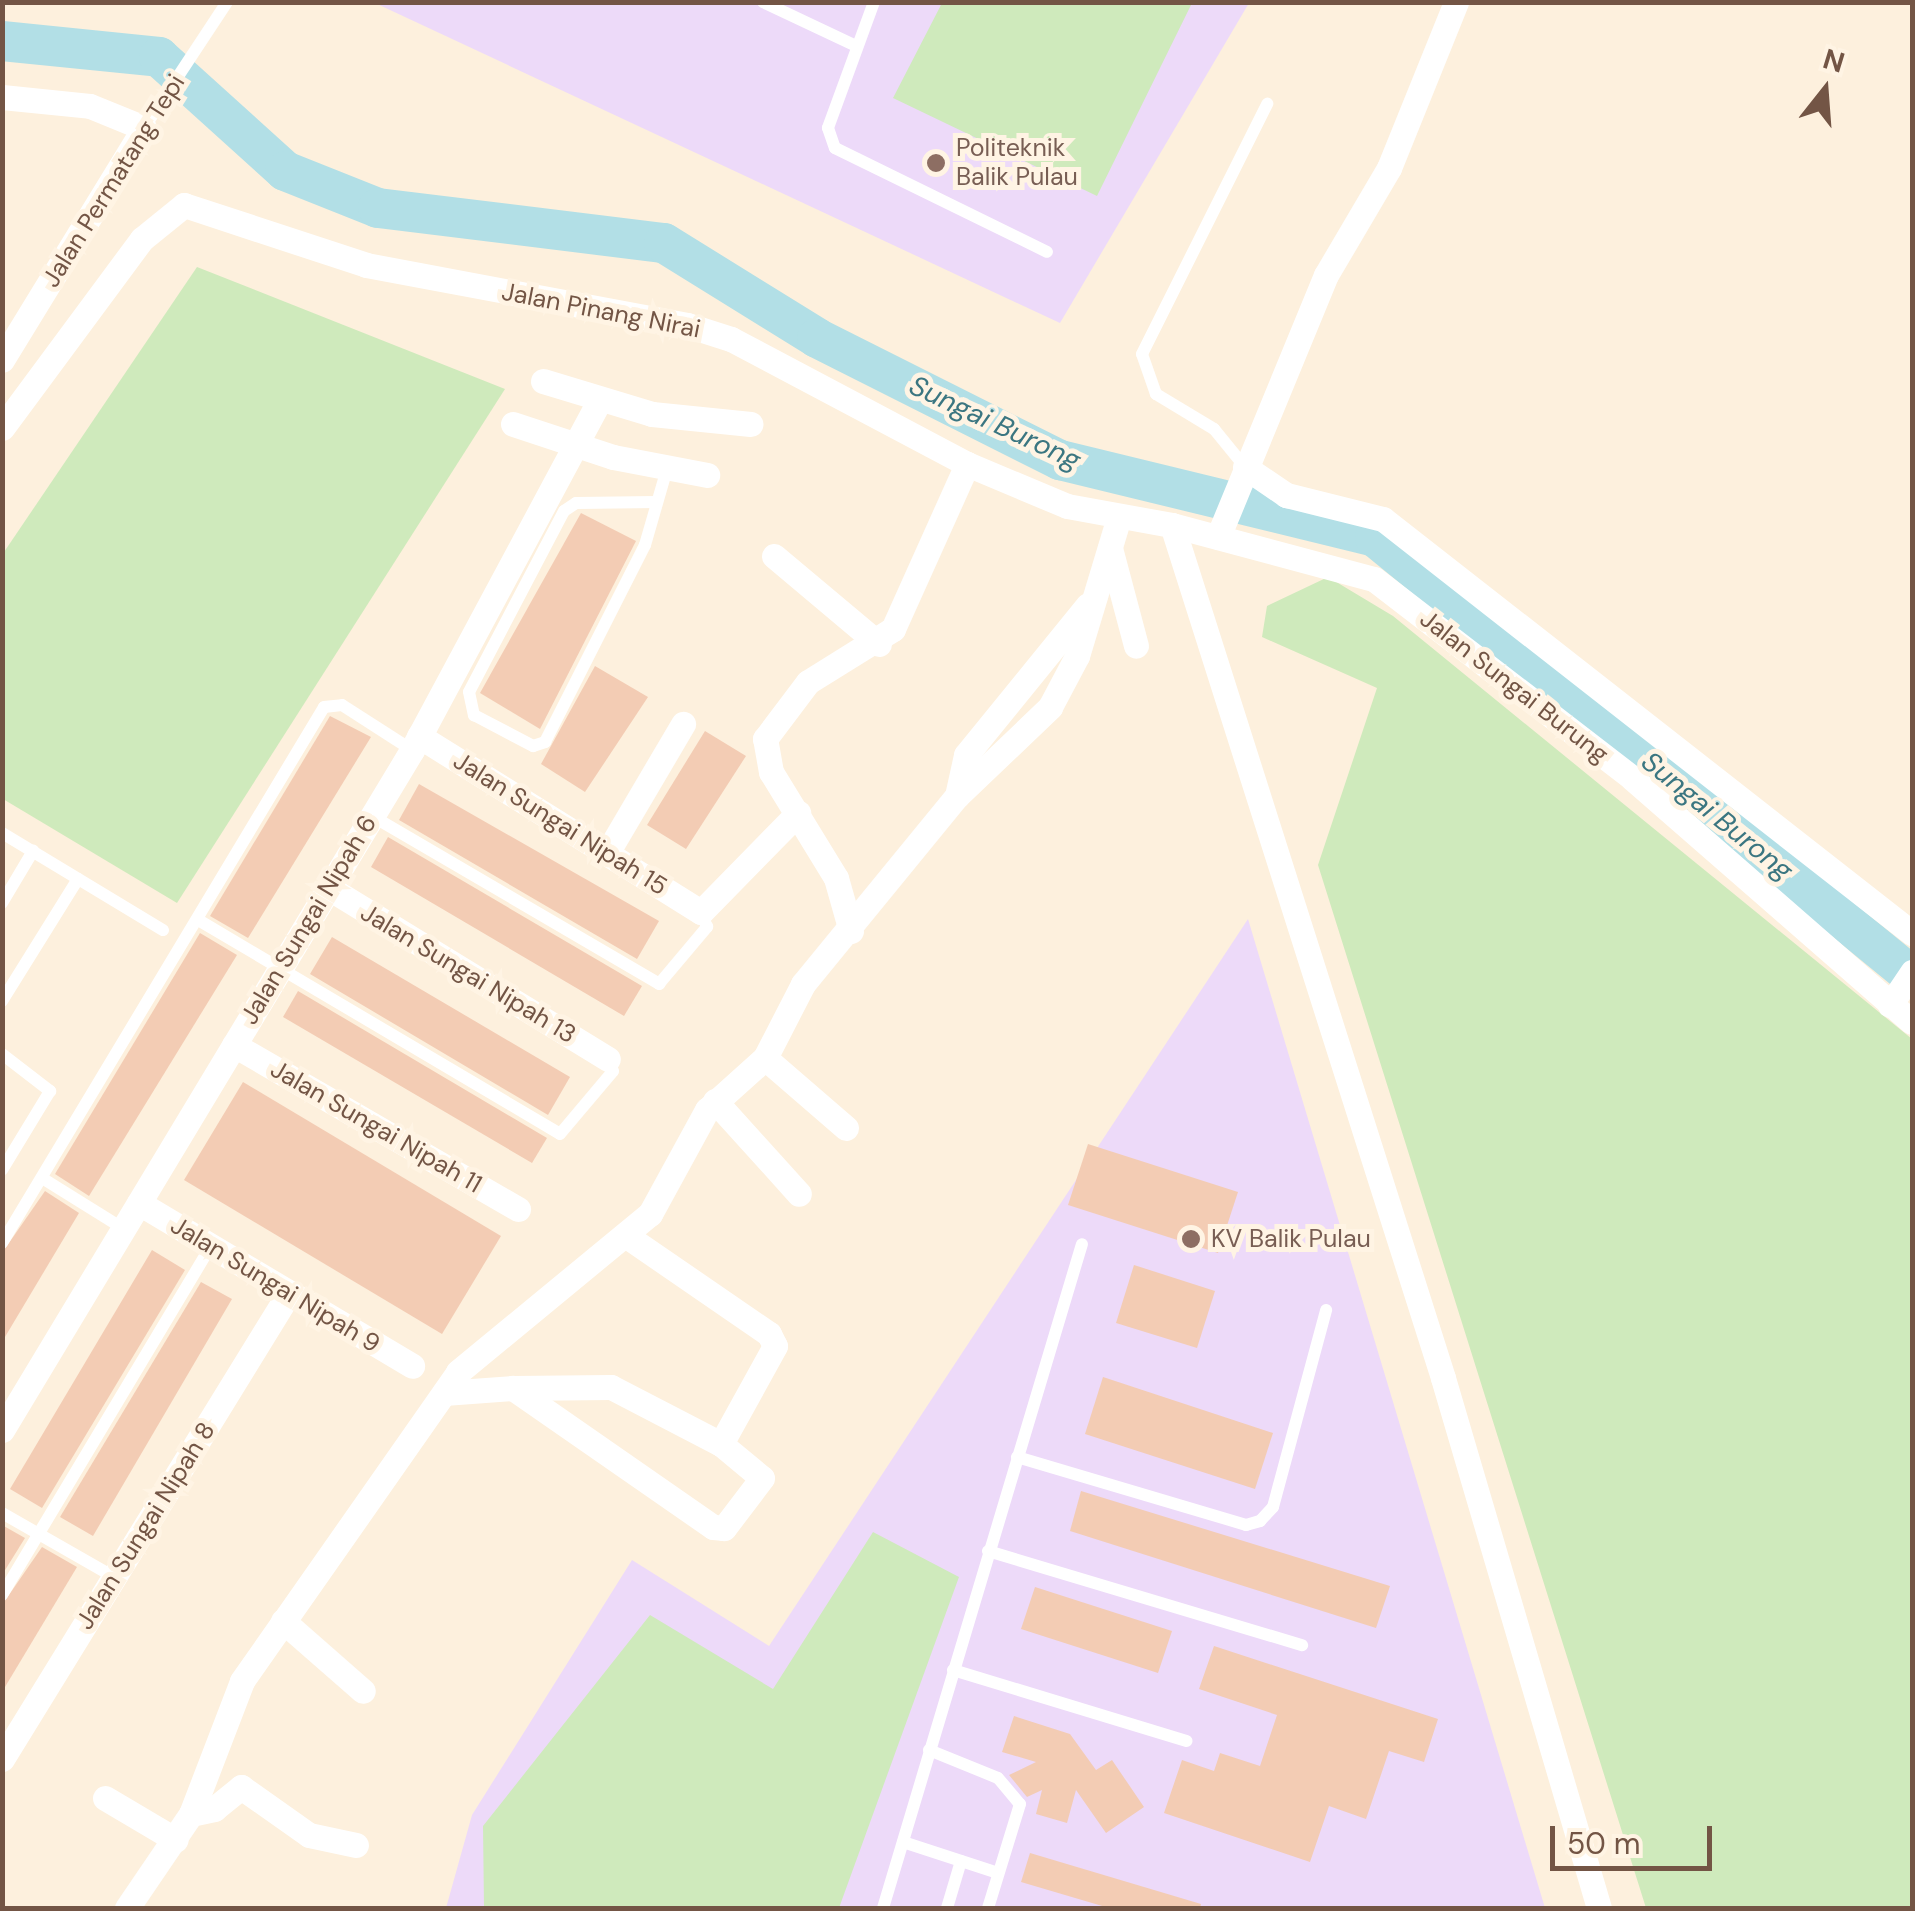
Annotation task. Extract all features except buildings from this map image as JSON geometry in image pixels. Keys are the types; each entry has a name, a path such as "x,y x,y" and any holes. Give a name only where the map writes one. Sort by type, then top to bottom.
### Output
{"street":[{"path":"1221,529 1326,275 1388,168 1456,2"},
{"path":"2,97 90,106 150,121"},
{"name":"Jalan Permatang Tepi","path":"2,360 150,121"},
{"name":"Jalan Pinang Nirai","path":"2,428 142,239 184,205 366,265 636,312 731,339 967,464 1118,520 1221,529 1274,550"},
{"path":"543,381 599,401 750,424"},
{"name":"Jalan Sungai Nipah 6","path":"2,1430 416,743 599,401"},
{"path":"513,424 667,468 707,475"},
{"path":"851,930 836,878 771,772 769,725 826,668 879,644 905,608 967,464"},
{"path":"1243,470 1286,495 1383,519 1912,932"},
{"path":"127,1908 191,1814 230,1704 283,1621 465,1363 628,1237 664,1197 690,1136 716,1101 766,1058 803,984 957,796 1050,706 1077,656 1089,604 1118,520"},
{"path":"1172,524 1442,1378 1599,1908"},
{"path":"1110,548 1136,646"},
{"name":"Jalan Sungai Burung","path":"1274,550 1347,568 1394,593 1900,989 1912,1022"},
{"path":"774,556 879,644"},
{"path":"957,796 966,756 1089,604"},
{"path":"606,853 683,724"},
{"name":"Jalan Sungai Nipah 15","path":"416,743 701,912"},
{"path":"701,912 798,813"},
{"name":"Jalan Sungai Nipah 13","path":"329,888 608,1059"},
{"name":"Jalan Sungai Nipah 11","path":"234,1044 518,1209"},
{"path":"766,1058 846,1128"},
{"path":"716,1101 799,1194"},
{"name":"Jalan Sungai Nipah 9","path":"139,1204 412,1366"},
{"path":"628,1237 769,1334 776,1346 720,1444"},
{"name":"Jalan Sungai Nipah 8","path":"2,1759 289,1293"},
{"path":"444,1393 514,1388 611,1387 720,1444 762,1473 724,1528 514,1388"},
{"path":"283,1621 363,1691"},
{"path":"191,1814 214,1809 241,1787 309,1836 356,1845"},
{"path":"105,1798 176,1840"}],"lane":[{"path":"763,2 854,45"},
{"path":"874,2 854,45 828,128 835,148 1048,252"},
{"name":"Jalan Permatang Tepi","path":"150,121 224,8"},
{"path":"1243,470 1214,429 1156,394 1142,354 1266,104"},
{"path":"658,502 576,503 564,511 469,692 474,716 542,746 645,545 658,502 667,468"},
{"path":"2,1243 330,702 416,743"},
{"path":"372,816 659,984 706,927 701,912"},
{"path":"2,833 163,930"},
{"path":"2,903 33,852"},
{"path":"2,1002 78,879"},
{"path":"200,921 282,966 560,1134 613,1070 608,1059"},
{"path":"2,1054 50,1091 2,1170"},
{"path":"42,1178 124,1229"},
{"path":"883,1908 1082,1244"},
{"path":"2,1595 211,1246"},
{"path":"1017,1457 1246,1525 1260,1521 1273,1507 1326,1310"},
{"path":"2,1512 114,1577"},
{"path":"988,1550 1302,1645"},
{"path":"952,1670 1186,1741"},
{"path":"929,1750 998,1778 1020,1804 988,1908"},
{"path":"903,1842 998,1873"},
{"path":"947,1908 962,1861"}],"shaded area":[{"name":"Politeknik Balik Pulau","path":"375,3 1249,3 1060,323"},
{"name":"KV Balik Pulau","path":"1248,919 1545,1908 446,1908 472,1815 632,1560 769,1646"}],"green space":[{"path":"942,2 1192,3 1097,196 893,98"},
{"path":"197,267 505,389 177,903 3,799 2,555"},
{"path":"1328,577 1393,616 1912,1039 1912,1908 1646,1908 1318,865 1377,688 1262,637 1267,606"},
{"path":"873,1532 959,1577 839,1908 484,1908 483,1826 650,1615 773,1689"}],"waterway":[{"name":"Sungai Burong","path":"2,41 159,57 285,171 378,208 664,243 817,338 1060,460 1375,537 1912,976"}],"place":[{"name":"Politeknik Balik Pulau","path":"936,163"},
{"name":"KV Balik Pulau","path":"1191,1239"}]}
